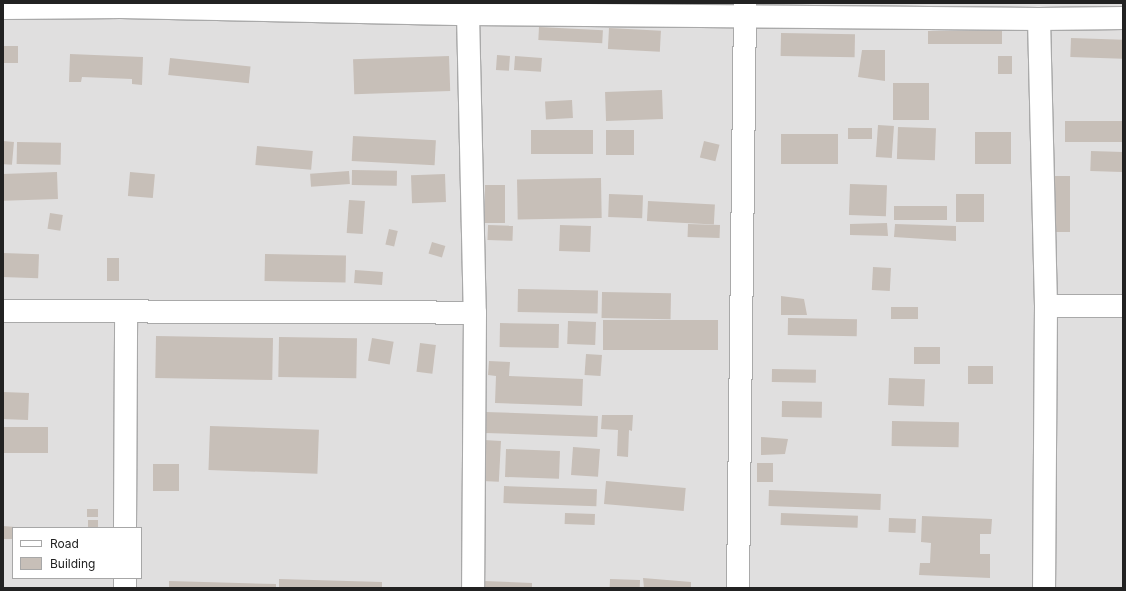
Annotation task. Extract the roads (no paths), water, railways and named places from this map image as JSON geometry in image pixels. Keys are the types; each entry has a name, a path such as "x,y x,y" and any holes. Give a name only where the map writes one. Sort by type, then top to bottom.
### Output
{"street":[{"path":"3,8 121,5 468,14 745,9 1039,19 1123,18"},
{"path":"738,588 745,9"},
{"path":"468,14 475,313 473,588"},
{"path":"1039,19 1046,306 1044,588"},
{"path":"1046,306 1123,306"},
{"path":"3,311 475,313"},
{"path":"126,312 126,527"}]}
